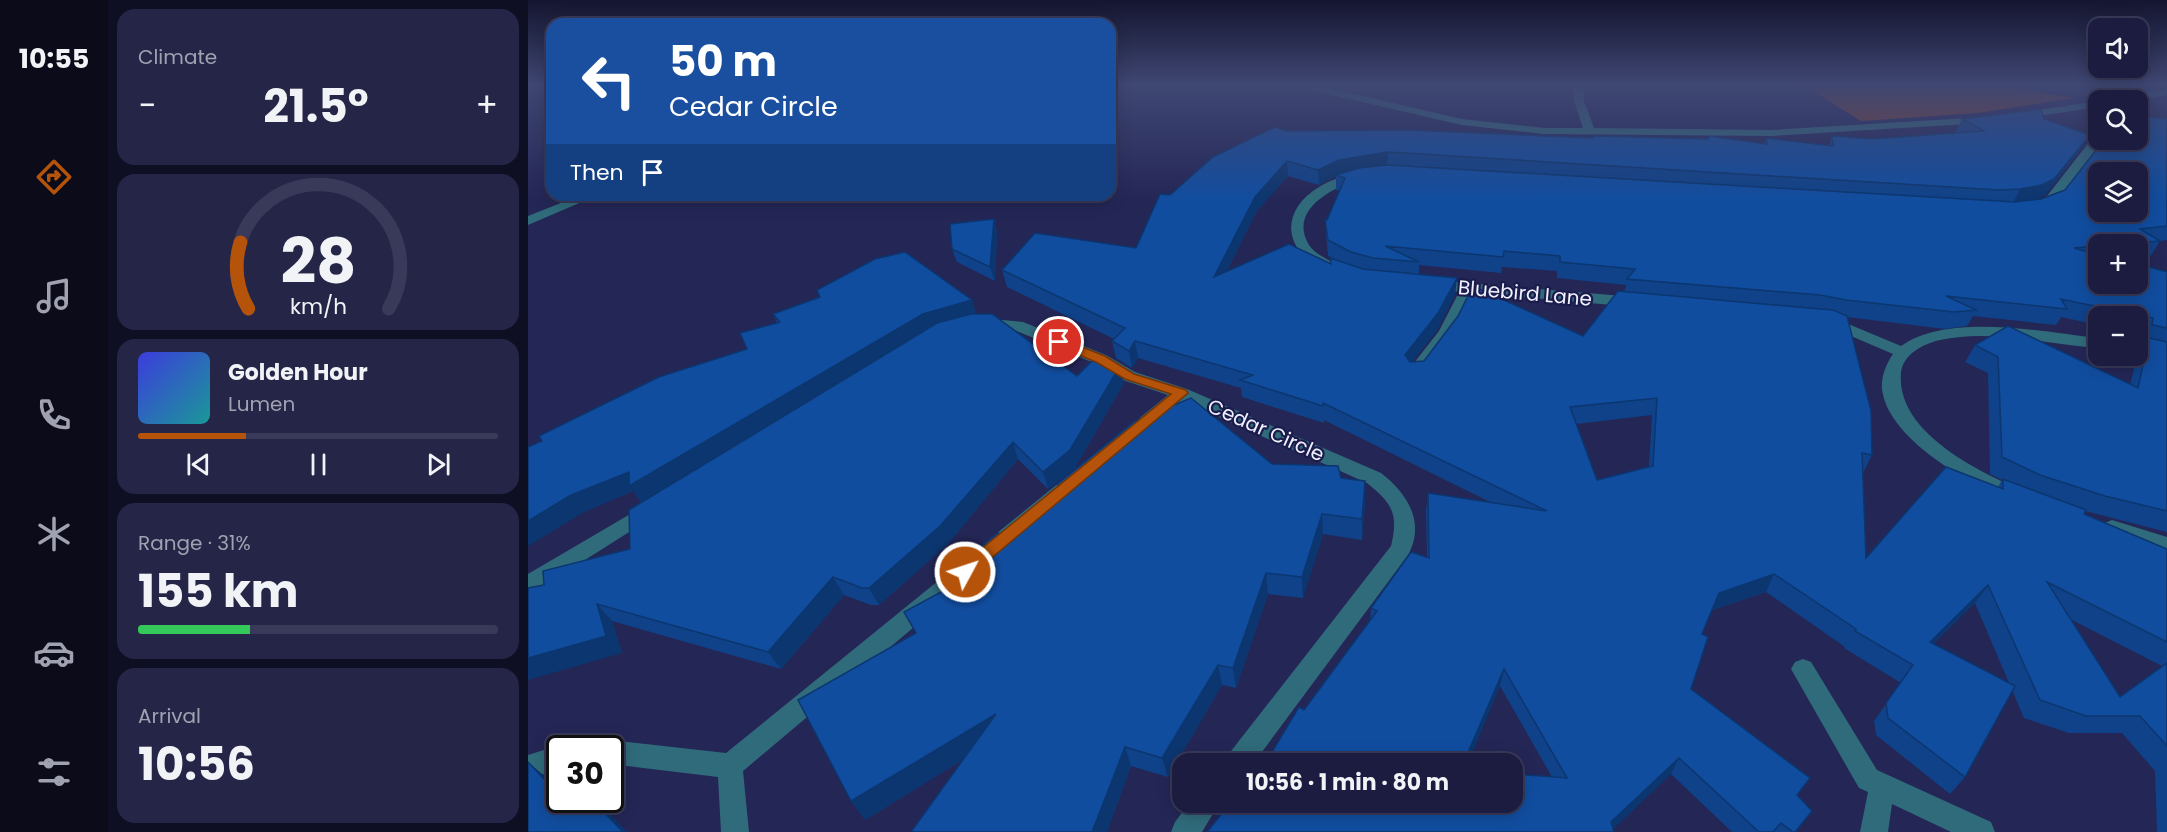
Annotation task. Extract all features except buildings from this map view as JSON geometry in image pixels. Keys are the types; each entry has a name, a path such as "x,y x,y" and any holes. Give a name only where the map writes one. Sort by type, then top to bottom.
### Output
{"street":[{"path":"1479,124 1544,131 1771,133 1943,124"},
{"path":"1587,124 1590,132"},
{"path":"2021,210 2042,205 2052,199 2089,150"},
{"path":"1343,272 1313,257 1302,246 1297,230 1299,220 1308,201 1322,189 1353,177 1370,174"},
{"path":"528,221 577,201"},
{"name":"Bluebird Lane","path":"1415,283 1647,303"},
{"path":"1415,373 1446,332 1469,288"},
{"path":"1813,318 1832,321 1902,352"},
{"name":"Cedar Circle","path":"965,326 995,322 1017,325 1100,359 1129,376 1181,393 1374,478 1392,491 1404,509 1407,528 1401,549 1245,753"},
{"path":"2023,499 1991,485 1948,460 1923,439 1906,420 1894,399 1890,379 1897,358 1902,352 1922,340 1947,334 1976,333 2088,342"},
{"path":"2148,350 2167,354"},
{"path":"1127,438 1181,393"},
{"path":"624,754 730,766 1091,468"},
{"path":"528,585 661,503"},
{"path":"2089,521 2167,545"},
{"path":"1803,669 1868,779 1981,832"},
{"path":"528,767 546,761"},
{"path":"730,766 735,832"},
{"path":"1874,832 1882,786"},
{"path":"1185,832 1199,813"}],"route":[{"path":"965,572 1181,393 1154,382 1129,376 1100,359 1059,342"}]}
